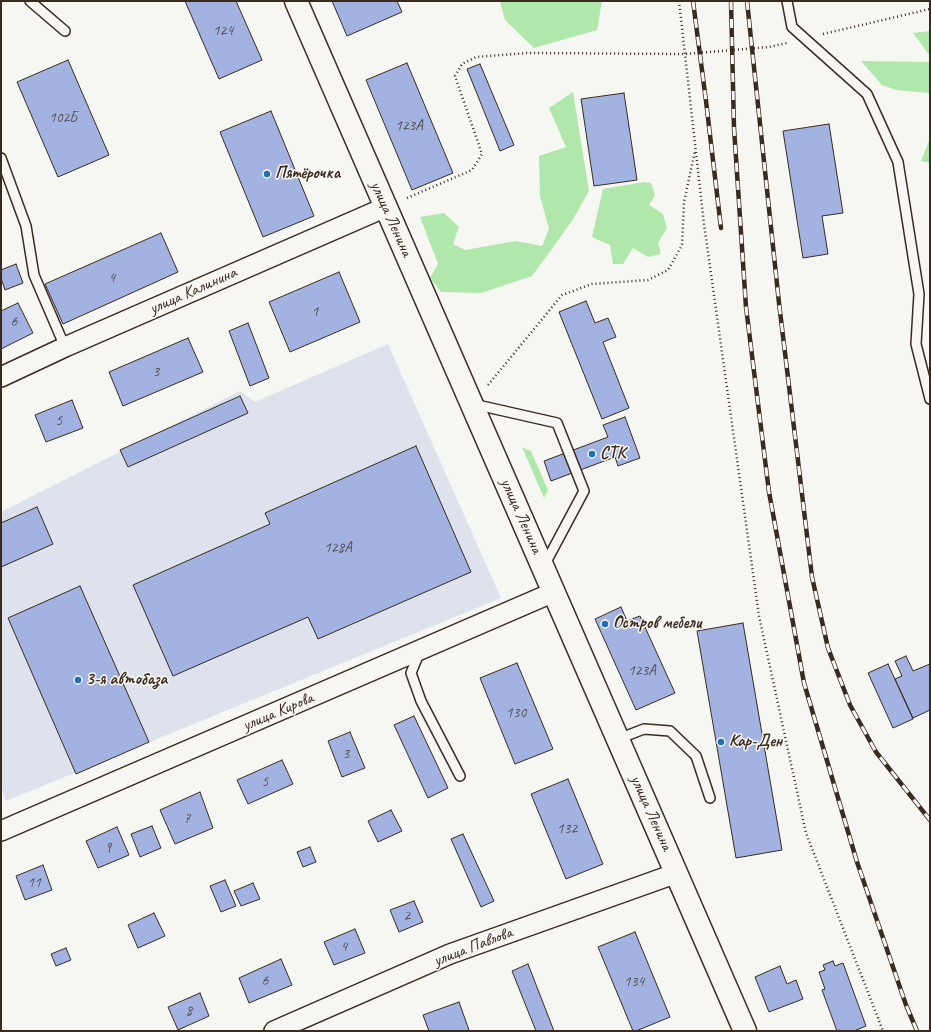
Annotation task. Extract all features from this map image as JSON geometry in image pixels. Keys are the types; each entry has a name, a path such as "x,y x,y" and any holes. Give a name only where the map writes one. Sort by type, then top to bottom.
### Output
{"street":[{"name":"улица Ленина","path":"296,1 745,1031"},
{"name":"улица Калинина","path":"1,377 65,347 386,207"},
{"name":"улица Кирова","path":"1,831 554,592"},
{"name":"улица Павлова","path":"274,1031 450,954 677,873"}],"lane":[{"path":"30,1 65,31"},
{"path":"787,1 792,27 867,94 898,162 919,294 916,344 930,399"},
{"path":"1,158 26,226 34,276 65,347"},
{"path":"472,404 557,423 584,491 543,567"},
{"path":"420,650 411,673 421,701 460,776"},
{"path":"618,739 644,729 670,731 696,756 710,798"}],"path":[{"path":"678,1 704,224 759,616 806,832 883,1031"},
{"path":"386,207 472,170 482,154 455,76 462,64 476,57 527,53 685,54 769,47 930,9"},
{"path":"472,404 562,295 592,284 648,280 668,270 682,245 684,202 696,148"}],"shaded area":[{"path":"388,344 501,598 6,801 1,788 1,512 240,391 255,402"}],"green space":[{"path":"500,1 602,1 597,30 534,48 505,20"},
{"path":"930,31 930,56 913,33"},
{"path":"861,61 930,62 930,93 896,90 882,85"},
{"path":"573,92 589,191 572,221 532,276 481,293 441,292 430,278 438,264 420,217 444,213 459,227 453,244 465,250 516,241 542,246 549,229 540,196 539,156 566,147 549,108"},
{"path":"930,138 930,163 921,161"},
{"path":"644,182 651,183 655,195 649,205 663,214 667,228 658,243 661,254 648,257 633,248 623,264 613,264 610,245 592,237 603,189"},
{"path":"522,447 531,451 548,490 544,498"}],"building":[{"path":"185,1 236,1 262,60 219,79"},
{"path":"332,1 397,1 402,12 347,36"},
{"path":"68,60 109,155 58,177 17,82"},
{"path":"407,63 453,173 412,190 366,80"},
{"path":"480,64 514,145 500,151 467,69"},
{"path":"624,93 637,180 594,186 581,99"},
{"name":"Пятёрочка","path":"271,111 314,216 263,237 220,132"},
{"path":"829,124 843,213 822,216 828,254 803,258 783,131"},
{"path":"161,233 178,272 63,324 45,284"},
{"path":"16,264 23,283 5,290 1,278 1,270"},
{"path":"339,272 360,322 290,352 269,302"},
{"path":"586,301 595,323 608,318 616,337 603,342 629,408 602,419 559,312"},
{"path":"18,303 33,333 1,349 1,311"},
{"path":"248,323 269,378 250,386 229,331"},
{"path":"188,338 203,372 123,406 109,372"},
{"path":"240,396 248,413 128,467 120,450"},
{"path":"72,400 83,428 46,442 35,415"},
{"path":"625,417 640,458 618,466 615,457 551,481 544,461 608,437 603,425"},
{"path":"416,446 471,572 318,639 308,617 173,676 133,585 270,524 265,513"},
{"path":"37,507 53,544 1,567 1,523"},
{"name":"3-я автобаза","path":"80,586 149,742 76,774 8,618"},
{"path":"621,607 627,621 640,616 675,693 636,710 595,619"},
{"path":"743,623 782,850 736,858 697,631"},
{"path":"906,656 913,671 930,664 930,710 913,718 895,679 902,676 895,661"},
{"path":"517,663 553,749 515,764 480,678"},
{"path":"888,664 913,719 893,728 868,673"},
{"path":"414,716 448,788 428,798 394,725"},
{"path":"350,732 365,768 342,777 328,741"},
{"path":"282,760 293,784 248,804 237,780"},
{"path":"568,779 603,864 566,879 531,794"},
{"path":"200,792 213,828 175,844 160,810"},
{"path":"391,810 402,831 378,842 368,821"},
{"path":"152,826 161,848 140,857 131,834"},
{"path":"117,827 129,855 98,868 86,841"},
{"path":"463,834 494,901 481,907 451,839"},
{"path":"310,847 316,862 303,867 297,852"},
{"path":"43,865 52,890 25,900 16,876"},
{"path":"225,880 236,906 221,912 210,886"},
{"path":"253,883 260,899 241,906 234,891"},
{"path":"414,901 423,922 399,932 390,910"},
{"path":"154,913 165,936 138,948 128,925"},
{"path":"355,929 365,953 334,965 324,942"},
{"path":"635,932 670,1017 633,1031 598,947"},
{"path":"66,948 71,960 56,966 51,954"},
{"path":"281,959 292,985 249,1003 239,978"},
{"path":"833,961 835,966 843,963 866,1026 854,1031 837,1031 822,990 825,989 819,972 825,970 823,965"},
{"path":"528,964 554,1031 536,1031 512,971"},
{"path":"780,966 787,984 796,980 803,999 769,1012 755,977"},
{"path":"200,993 209,1016 178,1030 168,1007"},
{"path":"459,1002 469,1030 429,1031 423,1015"}],"railway":[{"path":"693,1 721,228"},
{"path":"731,1 734,128 746,307 769,492 804,683 857,862 906,1005 917,1031"},
{"path":"747,1 779,303 812,577 828,648 850,705 876,752 930,820"}],"place":[{"name":"Пятёрочка","path":"267,174"},
{"name":"СТК","path":"592,454"},
{"name":"Остров мебели","path":"605,624"},
{"name":"3-я автобаза","path":"78,680"},
{"name":"Кар-Ден","path":"721,742"}]}
